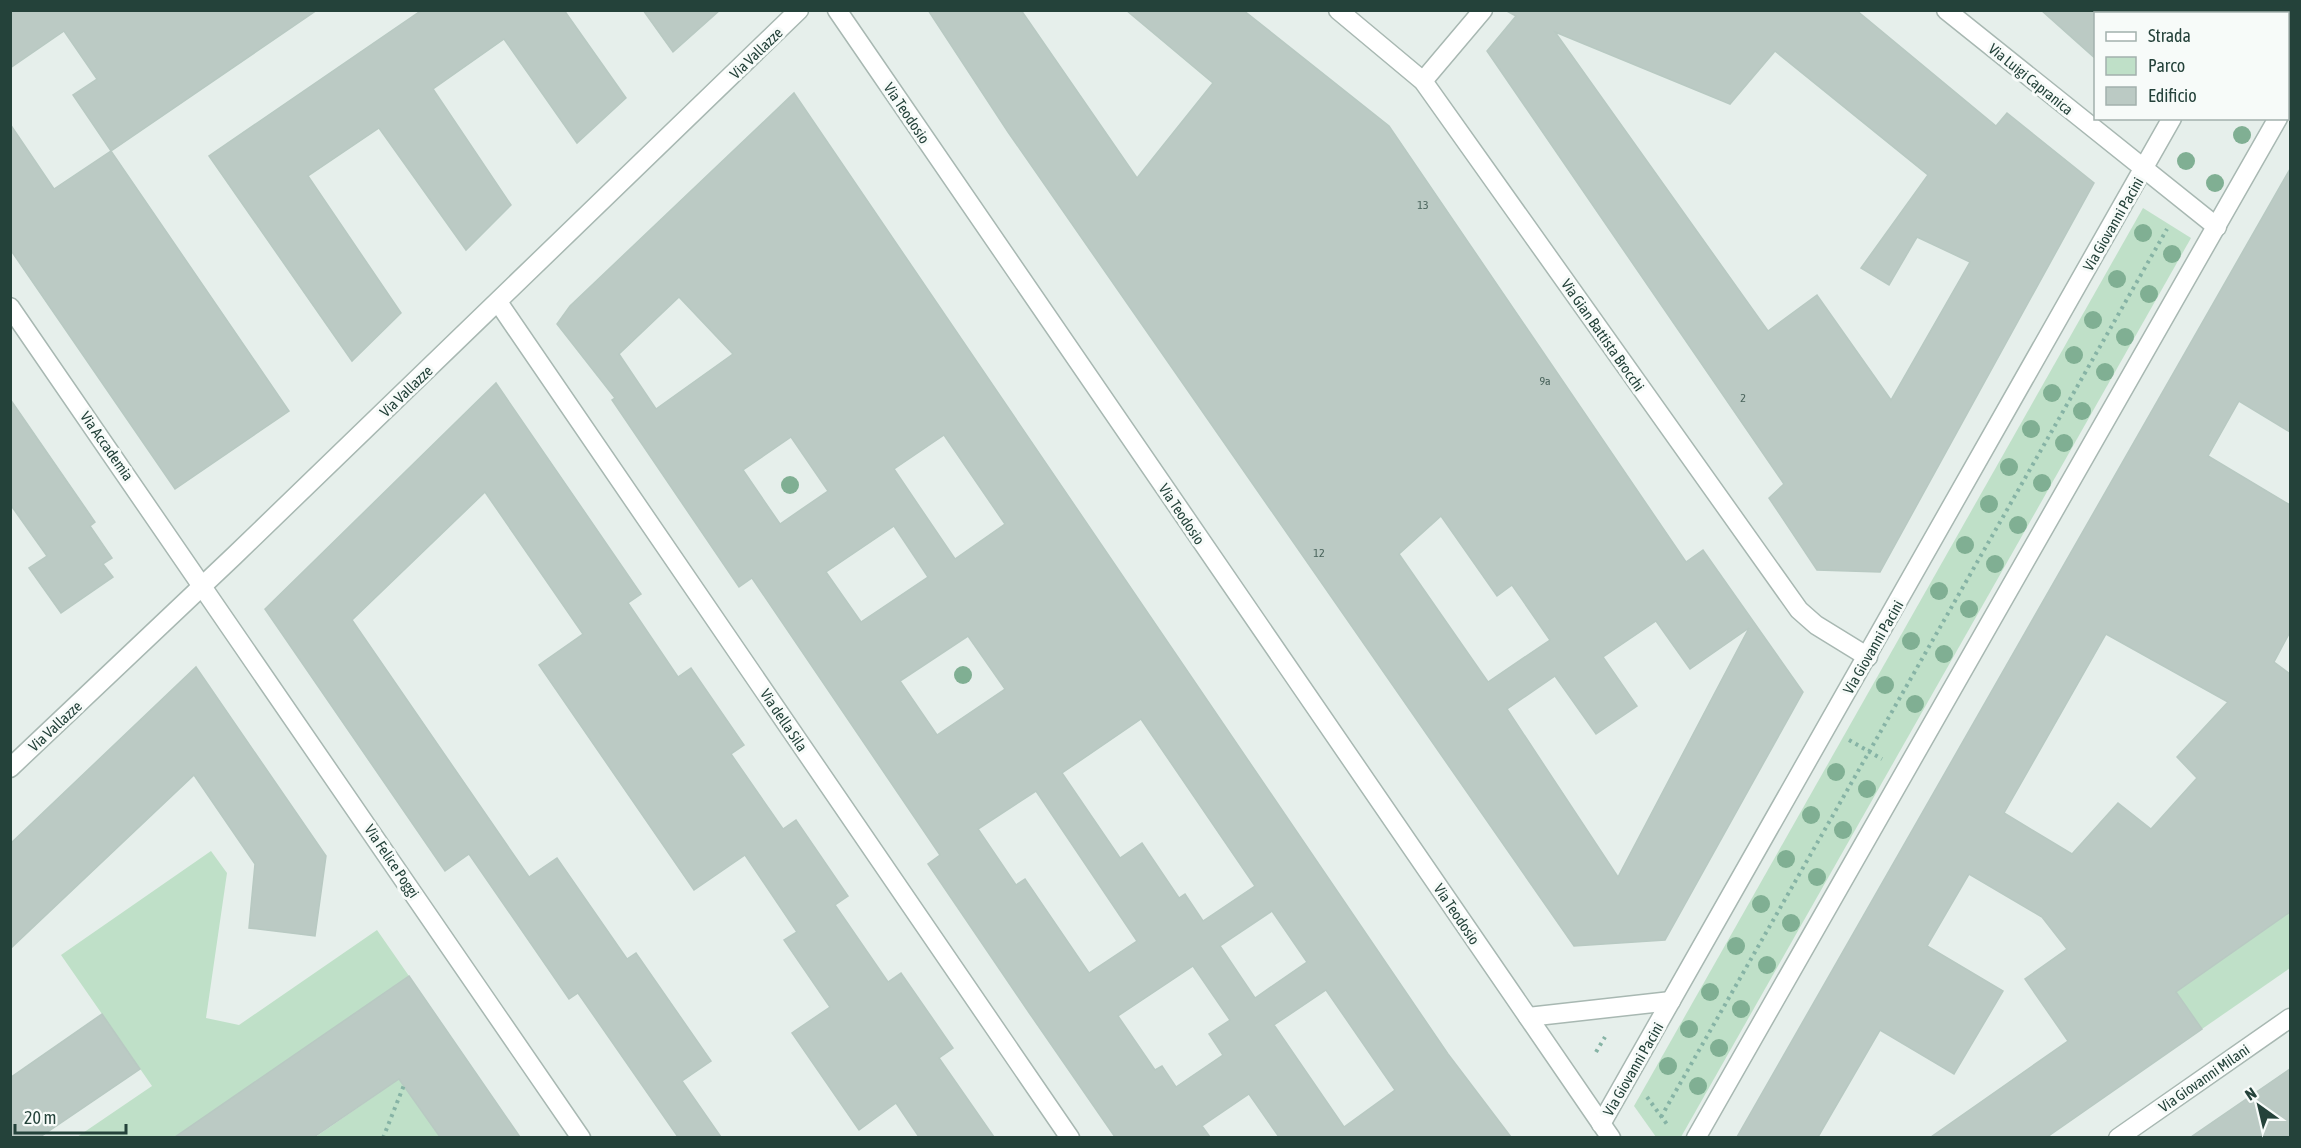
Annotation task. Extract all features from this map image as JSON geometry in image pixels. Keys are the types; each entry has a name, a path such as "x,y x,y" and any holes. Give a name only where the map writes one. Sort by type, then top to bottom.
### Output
{"street":[{"name":"Via Vallazze","path":"10,768 498,302 799,10"},
{"name":"Via Teodosio","path":"837,10 1528,1017 1602,1133"},
{"name":"Via Gian Battista Brocchi","path":"1338,10 1423,81 1799,610 1816,625 1868,657"},
{"path":"1423,81 1483,10"},
{"name":"Via Luigi Capranica","path":"1946,10 2144,169"},
{"name":"Via Giovanni Pacini","path":"1602,1133 1671,1001 2171,120"},
{"path":"1696,1137 2277,120"},
{"name":"Via Giovanni Pacini","path":"2144,169 2217,227"},
{"name":"Via della Sila","path":"498,302 1070,1137"},
{"name":"Via Accademia","path":"10,307 202,585"},
{"name":"Via Felice Poggi","path":"202,585 581,1137"},
{"path":"1528,1017 1671,1001"},
{"name":"Via Giovanni Milani","path":"2118,1137 2290,1018"}],"path":[{"path":"1661,1117 2167,229"},
{"path":"1843,737 1884,760"},
{"path":"1596,1052 1605,1041"},
{"path":"383,1137 404,1085"},
{"path":"1642,1091 1672,1131"}],"green space":[{"path":"2143,208 2191,238 1681,1137 1656,1137 1634,1106"},
{"path":"211,851 227,873 206,1018 239,1025 377,930 409,976 175,1137 77,1137 152,1086 61,955"},
{"path":"2290,912 2290,968 2202,1029 2176,992"},
{"path":"399,1079 440,1137 314,1138"}],"building":[{"path":"10,10 317,10 111,151 73,95 97,79 64,31 10,68"},
{"path":"422,10 564,10 626,98 577,143 504,39 433,89 511,205 466,250 379,128 308,176 401,313 352,361 209,156"},
{"path":"643,10 720,10 673,52"},
{"path":"928,10 1021,10 1137,178 1213,83 1126,10 1243,10 1389,126 1686,562 1703,550 1803,692 1665,940 1574,946 1008,132","holes":["1441,516 1497,596 1512,585 1550,640 1488,682 1399,554","1656,621 1690,669 1749,628 1618,877 1507,709 1555,676 1596,734 1637,706 1603,657"]},
{"path":"1505,10 1856,10 1996,126 2007,113 2094,183 1880,572 1817,570 1769,498 1784,484 1487,51 1516,16","holes":["1555,32 1730,104 1775,51 1928,175 1861,268 1889,285 1917,237 1970,262 1891,400 1817,295 1768,331"]},
{"path":"2041,10 2096,10 2094,12 2094,57"},
{"path":"794,93 1448,1054 1511,1137 1279,1137 1249,1094 1202,1126 1210,1137 1115,1137 928,864 940,855 752,578 739,587 612,400 615,398 557,324 570,306","holes":["679,297 733,354 656,409 619,354","944,435 1005,524 955,559 894,469","791,437 828,491 780,524 743,470","894,526 928,577 861,622 826,572","968,636 1005,689 937,735 900,681","1141,719 1255,886 1203,921 1185,894 1179,898 1142,843 1120,858 1062,773","1036,791 1137,941 1089,973 1025,879 1016,885 978,829","1272,911 1307,962 1255,998 1220,946","1193,966 1230,1020 1209,1034 1223,1055 1176,1087 1162,1066 1155,1070 1118,1016","1326,990 1395,1090 1344,1127 1274,1025"]},
{"path":"10,124 54,189 111,151 289,411 175,489 10,249"},
{"path":"2290,169 2290,432 2239,401 2208,456 2290,505 2290,632 2274,662 2290,674 2290,912 2176,992 2202,1029 2047,1137 1931,1137 2068,1041 2025,979 2067,949 2042,917 1969,874 1927,946 2003,991 1954,1074 1880,1030 1818,1137 1737,1137","holes":["2106,634 2228,702 2177,757 2197,778 2151,829 2118,803 2072,854 2004,813"]},
{"path":"496,383 641,594 628,603 678,677 691,668 744,745 731,754 783,829 796,820 848,896 835,905 888,982 901,973 953,1048 939,1058 994,1137 919,1137 896,1103 859,1130 792,1033 830,1007 784,940 797,932 745,855 694,890 539,665 583,634 485,492 352,620 529,877 557,858 627,959 636,953 711,1061 682,1081 721,1137 678,1137 578,993 569,999 469,854 445,871 265,609"},
{"path":"10,399 95,522 90,526 112,558 103,564 113,577 61,613 29,568 47,556 10,504"},
{"path":"196,667 326,856 315,936 249,928 255,864 194,775 10,949 10,844"},
{"path":"409,976 520,1137 440,1137 399,1079 314,1137 175,1137"},
{"path":"102,1014 140,1069 40,1137 10,1137 10,1078"},
{"path":"2290,1069 2290,1137 2191,1137"}]}
